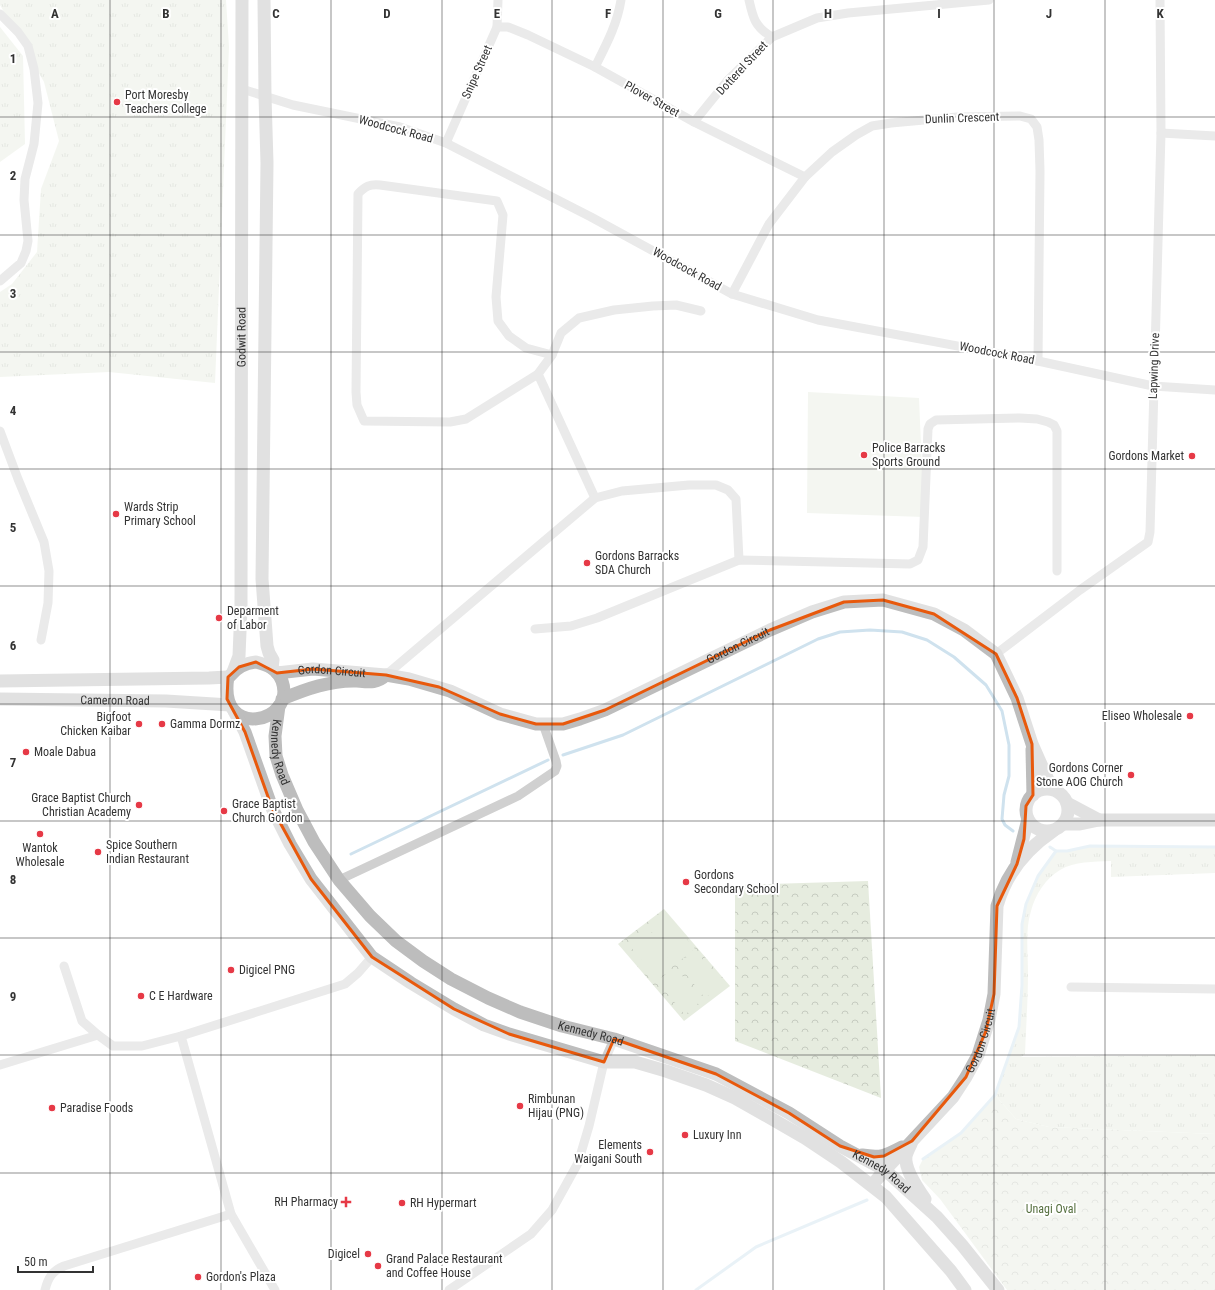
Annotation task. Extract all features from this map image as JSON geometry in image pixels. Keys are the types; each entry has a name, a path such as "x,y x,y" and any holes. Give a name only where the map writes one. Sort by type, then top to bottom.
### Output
{"main road":[{"name":"Godwit Road","path":"230,674 239,656 241,608 242,0"},
{"name":"Godwit Road","path":"264,0 267,163 262,579 267,646 273,660 275,671"},
{"name":"Gordon Circuit","path":"275,671 314,669 386,675 408,679 439,687 488,707 500,714 536,724 563,724 605,710 770,630 812,612 844,602 883,600 934,614 964,630 996,654 1017,698 1032,744 1052,789"},
{"path":"248,663 260,663 275,671 282,683 281,703 273,713 266,717 249,719 241,716 232,708 226,693 230,674 239,667 248,663"},
{"name":"Cameron Road","path":"0,681 208,678 230,674"},
{"name":"Gordon Circuit","path":"281,703 305,689 344,682 372,683 381,680 386,675"},
{"name":"Cameron Road","path":"0,699 166,700 232,708"},
{"name":"Kennedy Road","path":"281,703 275,736 276,756 282,775 297,810 314,842 339,880 370,916 396,941 451,979 488,998 520,1012 562,1026 614,1039 716,1074 789,1114 840,1146 885,1170 937,1217 962,1245 998,1290"},
{"name":"Kennedy Road","path":"232,708 245,732 272,808 290,844 311,879 372,957 411,983 484,1025 509,1034 604,1062 635,1062 706,1085 728,1095 805,1138 842,1162 886,1197 951,1271 965,1290"},
{"name":"Gordon Circuit","path":"1032,744 1033,795"},
{"path":"1064,824 1068,811 1067,803 1061,794 1052,789 1041,790 1033,795 1026,806 1028,819 1034,827 1039,830 1053,831 1064,824 1080,824 1099,820 1215,820"},
{"path":"1067,803 1099,820"},
{"name":"Gordon Circuit","path":"1017,864 1028,819"},
{"name":"Gordon Circuit","path":"872,1185 953,1097 978,1055 988,1025 994,994 997,906 1000,893 1017,864 1036,842 1053,831"},
{"path":"840,1146 856,1154 874,1157 884,1156 912,1141"},
{"path":"912,1141 906,1157 913,1182 937,1217"}],"street":[{"name":"Snipe Street","path":"446,142 497,27 498,0"},
{"path":"595,67 616,23 621,0"},
{"path":"749,0 754,20 763,32 772,37"},
{"name":"Dotterel Street","path":"694,122 728,80 772,37 817,18 848,13 989,0"},
{"name":"Lapwing Drive","path":"996,654 1080,590 1148,542 1150,532 1161,133 1160,0"},
{"path":"0,14 18,32 28,46 34,69 38,103 34,144 25,179 24,200 28,241 26,251 21,263 0,282"},
{"name":"Plover Street","path":"497,27 517,29 595,67 694,122 805,177"},
{"name":"Woodcock Road","path":"242,89 293,105 400,127 446,142 591,217 732,294 818,320 1038,361 1153,386 1215,390"},
{"name":"Dunlin Crescent","path":"732,294 768,224 805,177 844,143 872,126 891,123 957,117 1020,116 1031,119 1038,127 1040,162 1038,361"},
{"path":"1161,133 1215,136"},
{"path":"552,355 526,348 510,336 498,321 496,297 503,216 497,201 374,184 364,187 358,194 356,392 357,405 364,421 450,422 466,418 538,374 552,355 561,333 579,318 614,310 652,306 676,305 701,311"},
{"path":"538,374 596,498"},
{"path":"535,629 571,626 597,618 738,560 910,564 918,560 923,548 928,429 930,424 936,420 1031,418 1054,425 1057,431 1057,571"},
{"path":"0,431 44,542 49,571 48,603 41,640"},
{"path":"386,675 596,498 622,492 689,484 716,485 728,490 736,500 738,560"},
{"path":"339,880 518,796 555,771 557,766 556,761 544,724"},
{"path":"64,966 82,1021 113,1046 142,1046 181,1036 345,984 358,973 372,957"},
{"path":"1071,987 1215,989"},
{"path":"0,1065 98,1035"},
{"path":"181,1036 231,1214 256,1260 275,1290"},
{"path":"449,1290 531,1234 552,1210 578,1163 589,1126 604,1062 614,1039"},
{"path":"45,1290 50,1276 56,1269 231,1214"}],"highlighted area":[{"path":"883,600 934,614 996,654 1017,698 1032,744 1033,795 1026,806 1024,839 1017,864 997,906 994,994 986,1031 966,1077 912,1141 884,1156 874,1157 840,1146 789,1113 716,1074 614,1039 604,1062 509,1034 454,1009 372,957 311,879 272,808 245,732 227,699 228,677 239,667 256,662 277,673 313,669 386,675 439,687 500,714 536,724 563,724 605,710 770,630 844,602"}],"green space":[{"name":"Port Moresby Teachers College","path":"0,0 226,0 229,47 215,383 109,372 0,377 0,292 12,284 37,252 41,189 59,141 44,82 0,5"},
{"path":"0,27 23,56 25,144 0,162"},
{"name":"Police Barracks Sports Ground","path":"808,392 919,398 924,517 807,513"},
{"path":"1090,846 1215,847 1215,873 1111,877 1111,861 1084,862 1066,867 1055,873 1038,893 1029,918 1027,933 1028,982 1025,1054 1021,1057 1215,1055 1215,1134 1049,1127 1016,1119 995,1095 1019,1027 1022,985 1022,924 1026,904 1038,876 1056,851 1067,851"},
{"path":"868,881 881,1098 735,1041 735,885"},
{"path":"664,909 730,986 684,1021 618,944"},
{"path":"667,915 695,949 677,963 650,930"},
{"path":"647,931 674,965 657,979 629,945"},
{"path":"695,950 723,984 705,998 678,964"},
{"path":"675,967 702,1000 685,1015 657,981"},
{"name":"Unagi Oval","path":"995,1095 1016,1119 1049,1127 1215,1134 1215,1290 1007,1290 940,1199 922,1180 919,1167 923,1159 961,1133"}],"waterway":[{"path":"563,755 623,735 818,639 840,632 870,630 902,632 927,640 954,657 986,685 1002,711 1009,745 1009,776 1004,795 1002,819 1005,825 1013,831"},
{"path":"351,854 548,760"},
{"path":"923,1159 961,1133 995,1095 1019,1027 1022,985 1022,924 1026,904 1038,876 1056,851 1067,851 1090,846 1215,847"},
{"path":"1050,847 1056,851"},
{"path":"696,1290 756,1247 867,1200"}],"place":[{"name":"Port Moresby Teachers College","path":"117,102"},
{"name":"Police Barracks Sports Ground","path":"864,455"},
{"name":"Gordons Market","path":"1192,456"},
{"name":"Wards Strip Primary School","path":"116,514"},
{"name":"Gordons Barracks SDA Church","path":"587,563"},
{"name":"Deparment of Labor","path":"219,618"},
{"name":"Eliseo Wholesale","path":"1190,716"},
{"name":"Bigfoot Chicken Kaibar","path":"139,724"},
{"name":"Gamma Dormz","path":"162,724"},
{"name":"Moale Dabua","path":"26,752"},
{"name":"Gordons Corner Stone AOG Church","path":"1131,775"},
{"name":"Grace Baptist Church Christian Academy","path":"139,805"},
{"name":"Grace Baptist Church Gordon","path":"224,811"},
{"name":"Wantok Wholesale","path":"40,834"},
{"name":"Spice Southern Indian Restaurant","path":"98,852"},
{"name":"Gordons Secondary School","path":"686,882"},
{"name":"Digicel PNG","path":"231,970"},
{"name":"C E Hardware","path":"141,996"},
{"name":"Rimbunan Hijau (PNG)","path":"520,1106"},
{"name":"Paradise Foods","path":"52,1108"},
{"name":"Luxury Inn","path":"685,1135"},
{"name":"Elements Waigani South","path":"650,1152"},
{"name":"RH Pharmacy","path":"346,1202"},
{"name":"RH Hypermart","path":"402,1203"},
{"name":"Digicel","path":"368,1254"},
{"name":"Grand Palace Restaurant and Coffee House","path":"378,1266"},
{"name":"Gordon's Plaza","path":"198,1277"}]}
